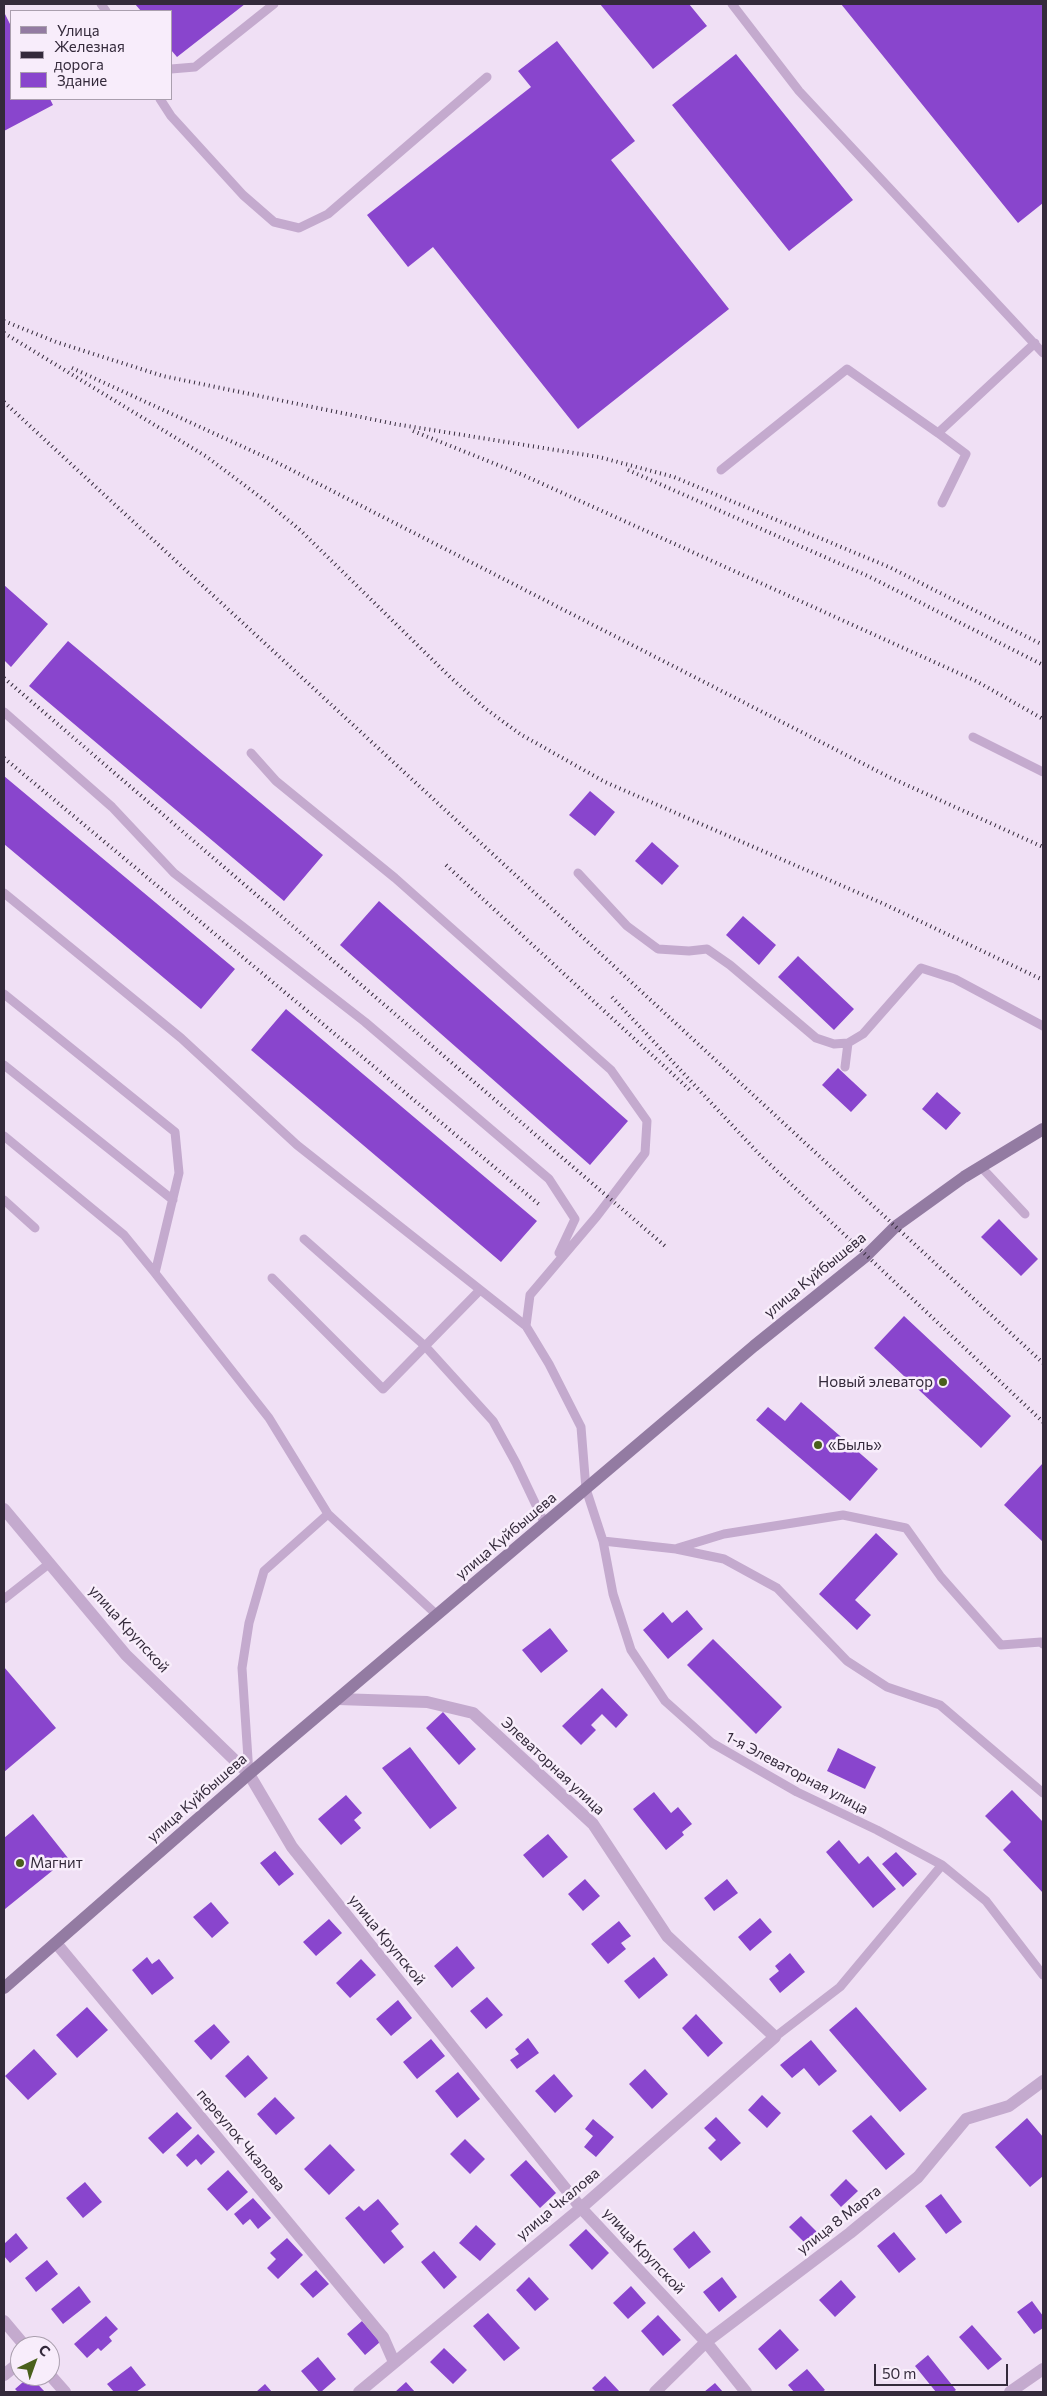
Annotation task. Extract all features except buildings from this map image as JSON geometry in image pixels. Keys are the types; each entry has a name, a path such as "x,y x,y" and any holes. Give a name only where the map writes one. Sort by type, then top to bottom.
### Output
{"street":[{"name":"улица Куйбышева","path":"4,1988 249,1774 754,1346 866,1256 896,1226 964,1177 982,1168 1043,1129"},
{"name":"улица Крупской","path":"4,1509 126,1655 249,1774 292,1847 581,2208 706,2342 746,2392"},
{"name":"Элеваторная улица","path":"338,1699 427,1702 472,1713 593,1824 667,1936 775,2037"},
{"name":"переулок Чкалова","path":"56,1943 383,2337 394,2362"},
{"name":"улица Чкалова","path":"358,2392 581,2208 775,2037"},
{"name":"улица 8 Марта","path":"655,2392 706,2342 850,2233 918,2178 966,2119 1009,2106 1043,2081"},
{"path":"4,2321 17,2336"},
{"path":"1010,2392 1043,2369"}],"lane":[{"path":"172,69 194,67 274,4"},
{"path":"732,4 799,91 1043,353"},
{"path":"161,100 177,123 243,195 274,222 299,228 328,214 487,77"},
{"path":"938,433 1035,343"},
{"path":"721,470 847,370 966,454 942,503"},
{"path":"4,712 112,807 174,872 365,1022 549,1179 575,1219 553,1265"},
{"path":"973,738 1043,772"},
{"path":"251,753 276,780 395,878 611,1070 647,1121 645,1153 597,1216 553,1265 530,1295 526,1326"},
{"path":"578,873 627,926 658,948 689,951 707,949 730,965 816,1038 834,1044 848,1043 863,1034 921,968 955,979 1043,1026"},
{"path":"4,893 181,1038 297,1145 526,1326"},
{"path":"4,994 175,1132 179,1173 155,1273"},
{"path":"845,1067 848,1043"},
{"path":"4,1065 173,1200"},
{"path":"4,1136 124,1234 269,1418 328,1514 437,1615"},
{"path":"982,1168 1025,1214"},
{"path":"4,1200 35,1228"},
{"path":"304,1239 425,1346 493,1421 516,1463 545,1524"},
{"path":"272,1278 382,1389 480,1290"},
{"name":"1-я Элеваторная улица","path":"526,1326 549,1364 581,1427 586,1489 603,1541 613,1594 631,1650 665,1702 712,1744 797,1792 877,1830 942,1865 986,1901 1043,1975"},
{"path":"249,1774 242,1668 249,1623 261,1580 264,1572 328,1514"},
{"path":"676,1549 724,1534 843,1515 906,1528 941,1577 1001,1645 1041,1642 1043,1644"},
{"path":"603,1541 676,1549 724,1559 777,1588 847,1661 887,1687 940,1705 1043,1793"},
{"path":"4,1599 50,1563"},
{"path":"775,2037 840,1987 942,1865"}],"railway":[{"path":"4,321 56,342 163,376 395,424 599,457 674,477 889,567 1043,645"},
{"path":"4,333 207,457 264,500 300,530 450,677 486,709 520,734 605,782 884,904 1043,980"},
{"path":"72,368 274,461 889,777 1043,847"},
{"path":"4,402 1043,1363"},
{"path":"413,431 523,475 976,681 1043,719"},
{"path":"628,470 870,577 1043,665"},
{"path":"4,678 665,1246"},
{"path":"4,758 541,1206"},
{"path":"446,865 692,1092"},
{"path":"612,997 760,1155 1043,1422"}],"place":[{"name":"Новый элеватор","path":"943,1382"},
{"name":"«Быль»","path":"818,1445"},
{"name":"Магнит","path":"20,1863"}]}
